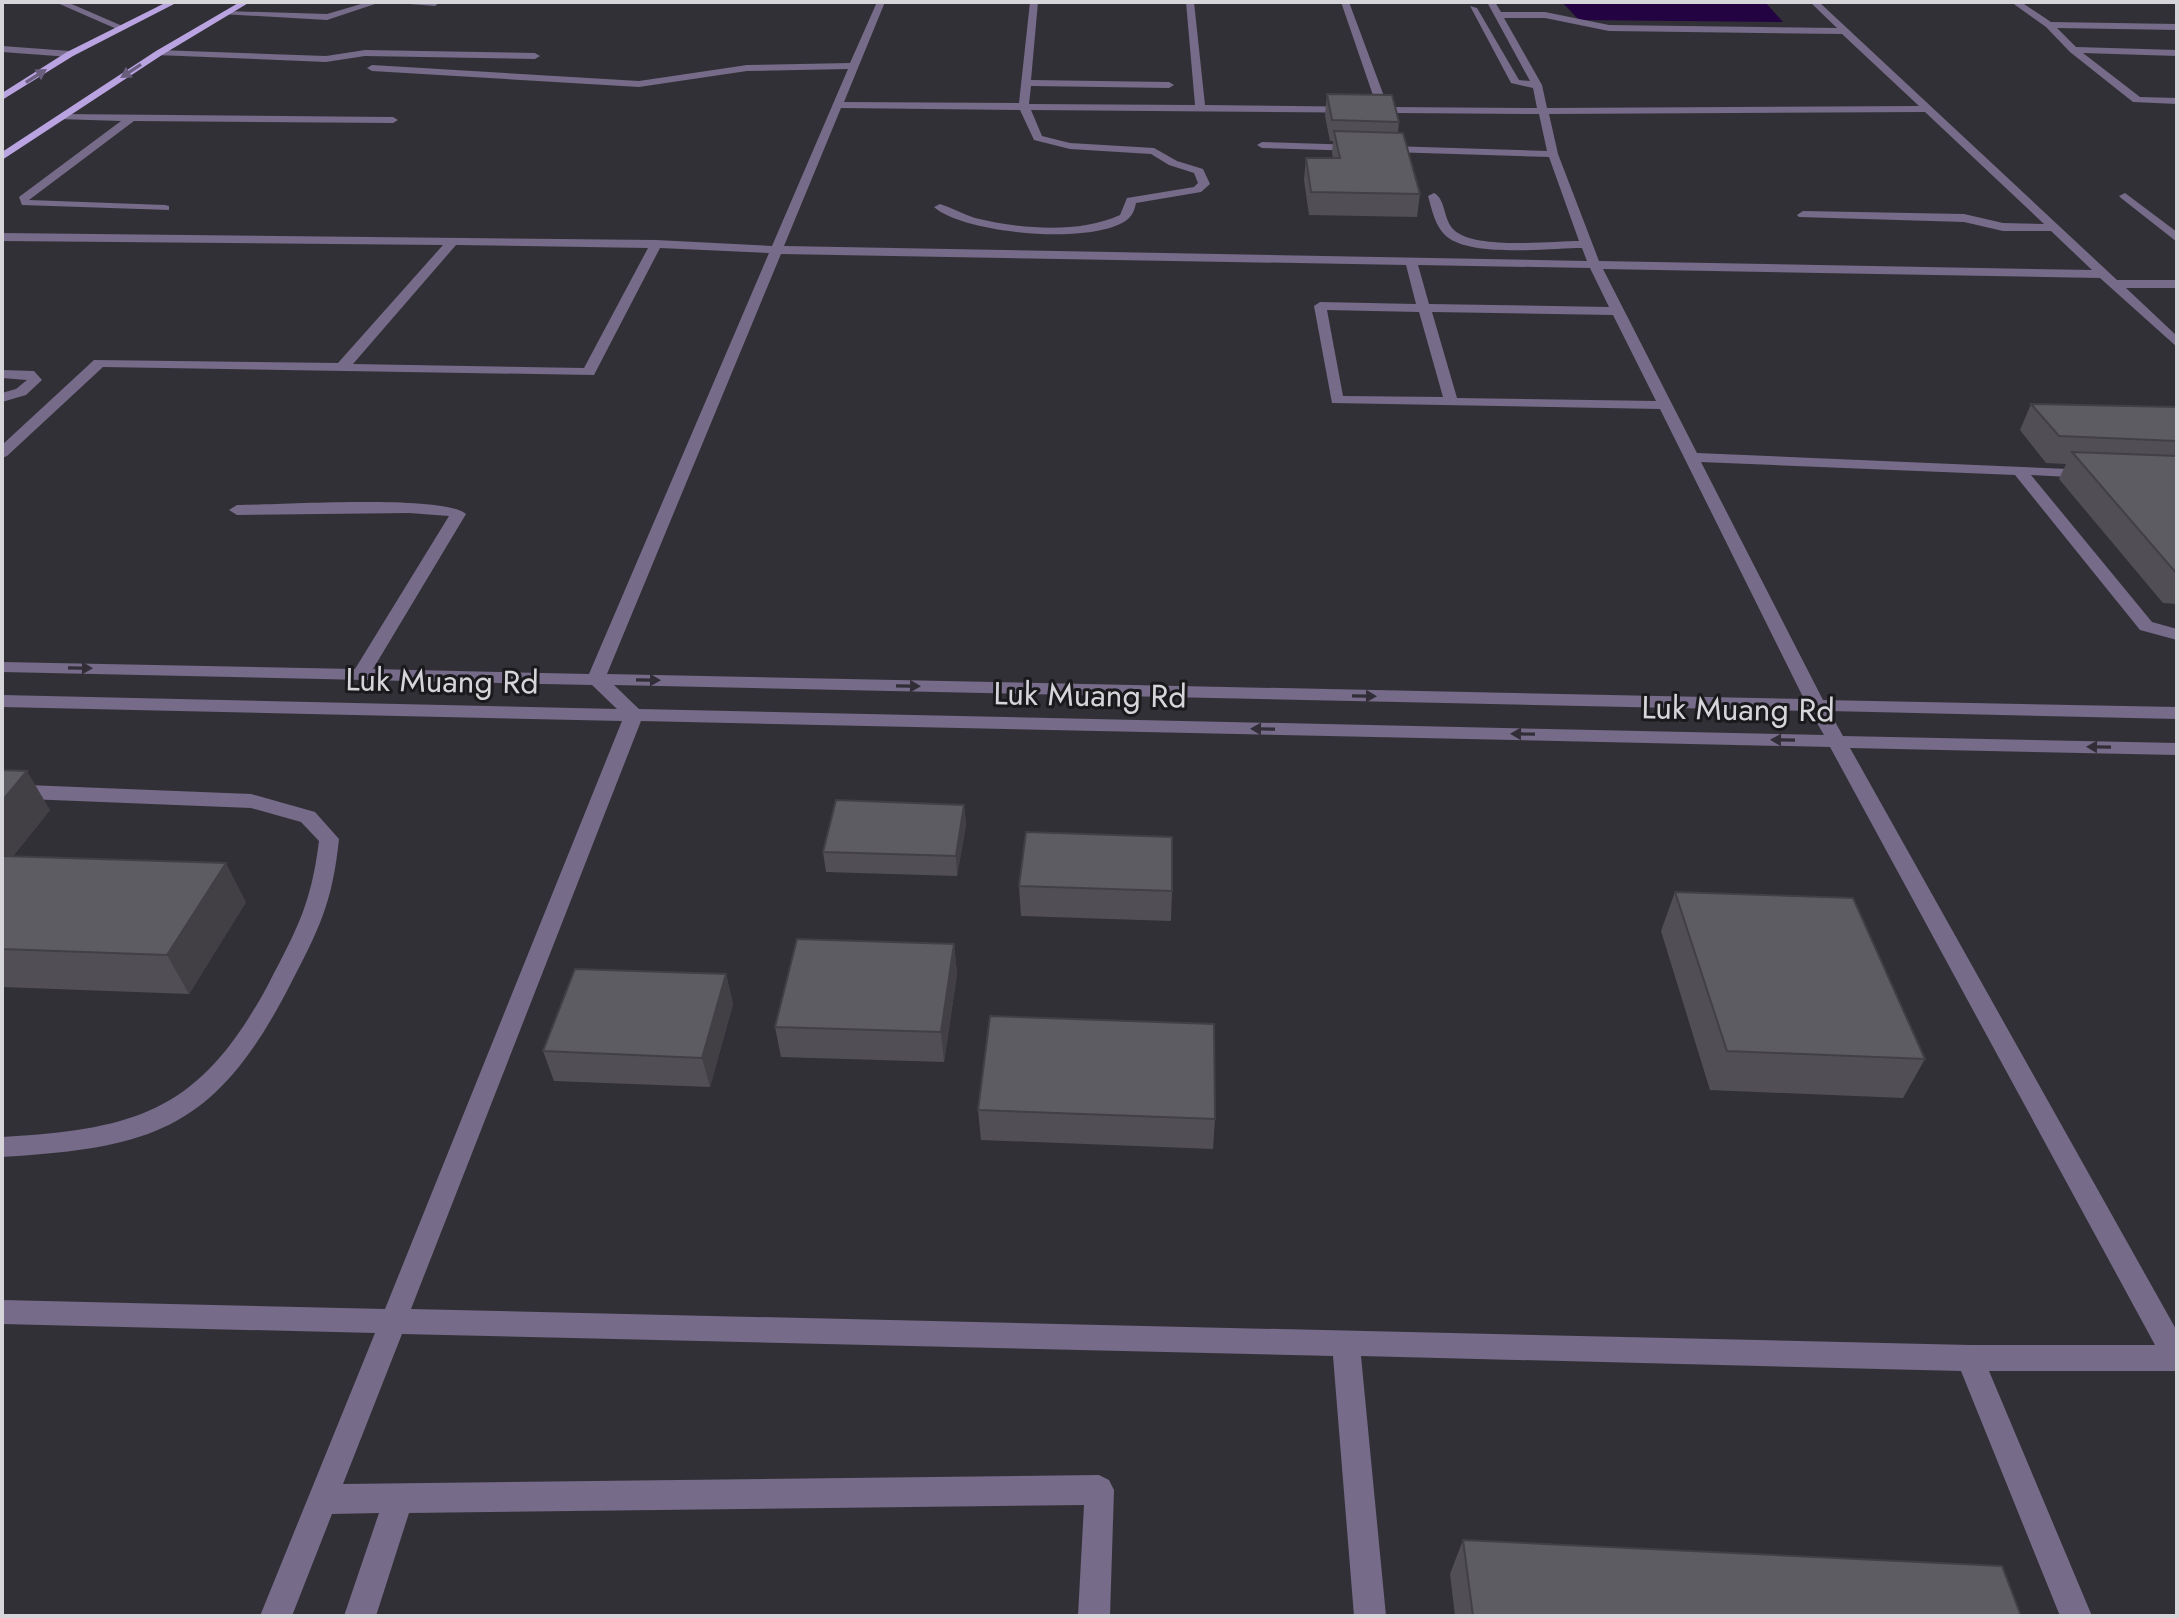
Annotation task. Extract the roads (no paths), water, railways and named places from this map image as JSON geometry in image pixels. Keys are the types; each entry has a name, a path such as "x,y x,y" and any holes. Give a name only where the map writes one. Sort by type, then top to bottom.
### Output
{"main road":[{"path":"2,97 70,54 174,2"},
{"path":"2,157 159,53 246,2"}],"street":[{"path":"59,2 122,28"},
{"path":"225,14 327,17 377,2"},
{"path":"388,2 435,3"},
{"path":"276,1616 634,715 596,679 881,2"},
{"path":"940,207 959,217 1041,228 1110,223 1128,213 1131,200 1197,190 1204,184 1199,171 1173,163 1154,151 1070,146 1038,138 1024,106 1034,2"},
{"path":"1190,2 1200,107"},
{"path":"1345,2 1383,108"},
{"path":"1814,2 2177,343"},
{"path":"2015,2 2049,25 2073,50 2137,100 2177,101"},
{"path":"1473,8 1516,83 1537,85"},
{"path":"1494,8 1609,28 1845,31"},
{"path":"2,1312 1970,1358 2177,1358 1817,706 1691,457 1594,264 1553,154 1537,85 1494,8"},
{"path":"2049,25 2177,27"},
{"path":"2,49 70,54"},
{"path":"2073,50 2177,53"},
{"path":"159,53 326,59 365,53 535,56"},
{"path":"372,68 639,84 747,68 854,66"},
{"path":"1026,83 1169,85"},
{"path":"838,105 1542,111 1929,109"},
{"path":"62,117 393,120"},
{"path":"131,118 23,199 26,203 40,205 165,208"},
{"path":"1262,145 1553,154"},
{"path":"1434,196 1443,224 1459,239 1483,243 1587,244"},
{"path":"2125,196 2177,238"},
{"path":"1803,215 1964,218 2003,227 2056,228"},
{"path":"1035,255 1041,228"},
{"path":"2,237 656,244 777,250 1594,264 2110,279 2177,284"},
{"path":"343,366 453,242"},
{"path":"2,453 99,363 589,372 656,244"},
{"path":"1411,262 1451,402"},
{"path":"1618,311 1320,306 1337,400 1665,405"},
{"path":"2,374 29,374 35,380 21,392 2,398"},
{"path":"1691,457 2098,473"},
{"path":"2019,470 2146,626 2177,635"},
{"path":"237,510 409,508 446,510 458,514 361,674"},
{"name":"Luk Muang Rd","path":"2,667 2177,713"},
{"name":"Luk Muang Rd","path":"2,701 2177,749"},
{"path":"2,791 251,801 308,817 329,839 322,895 250,1040 223,1076 190,1104 129,1132 70,1144 2,1147"},
{"path":"1346,1344 1370,1616"},
{"path":"1970,1358 2076,1616"},
{"path":"323,1499 1099,1490 1094,1616"},
{"path":"360,1616 399,1499"}]}
